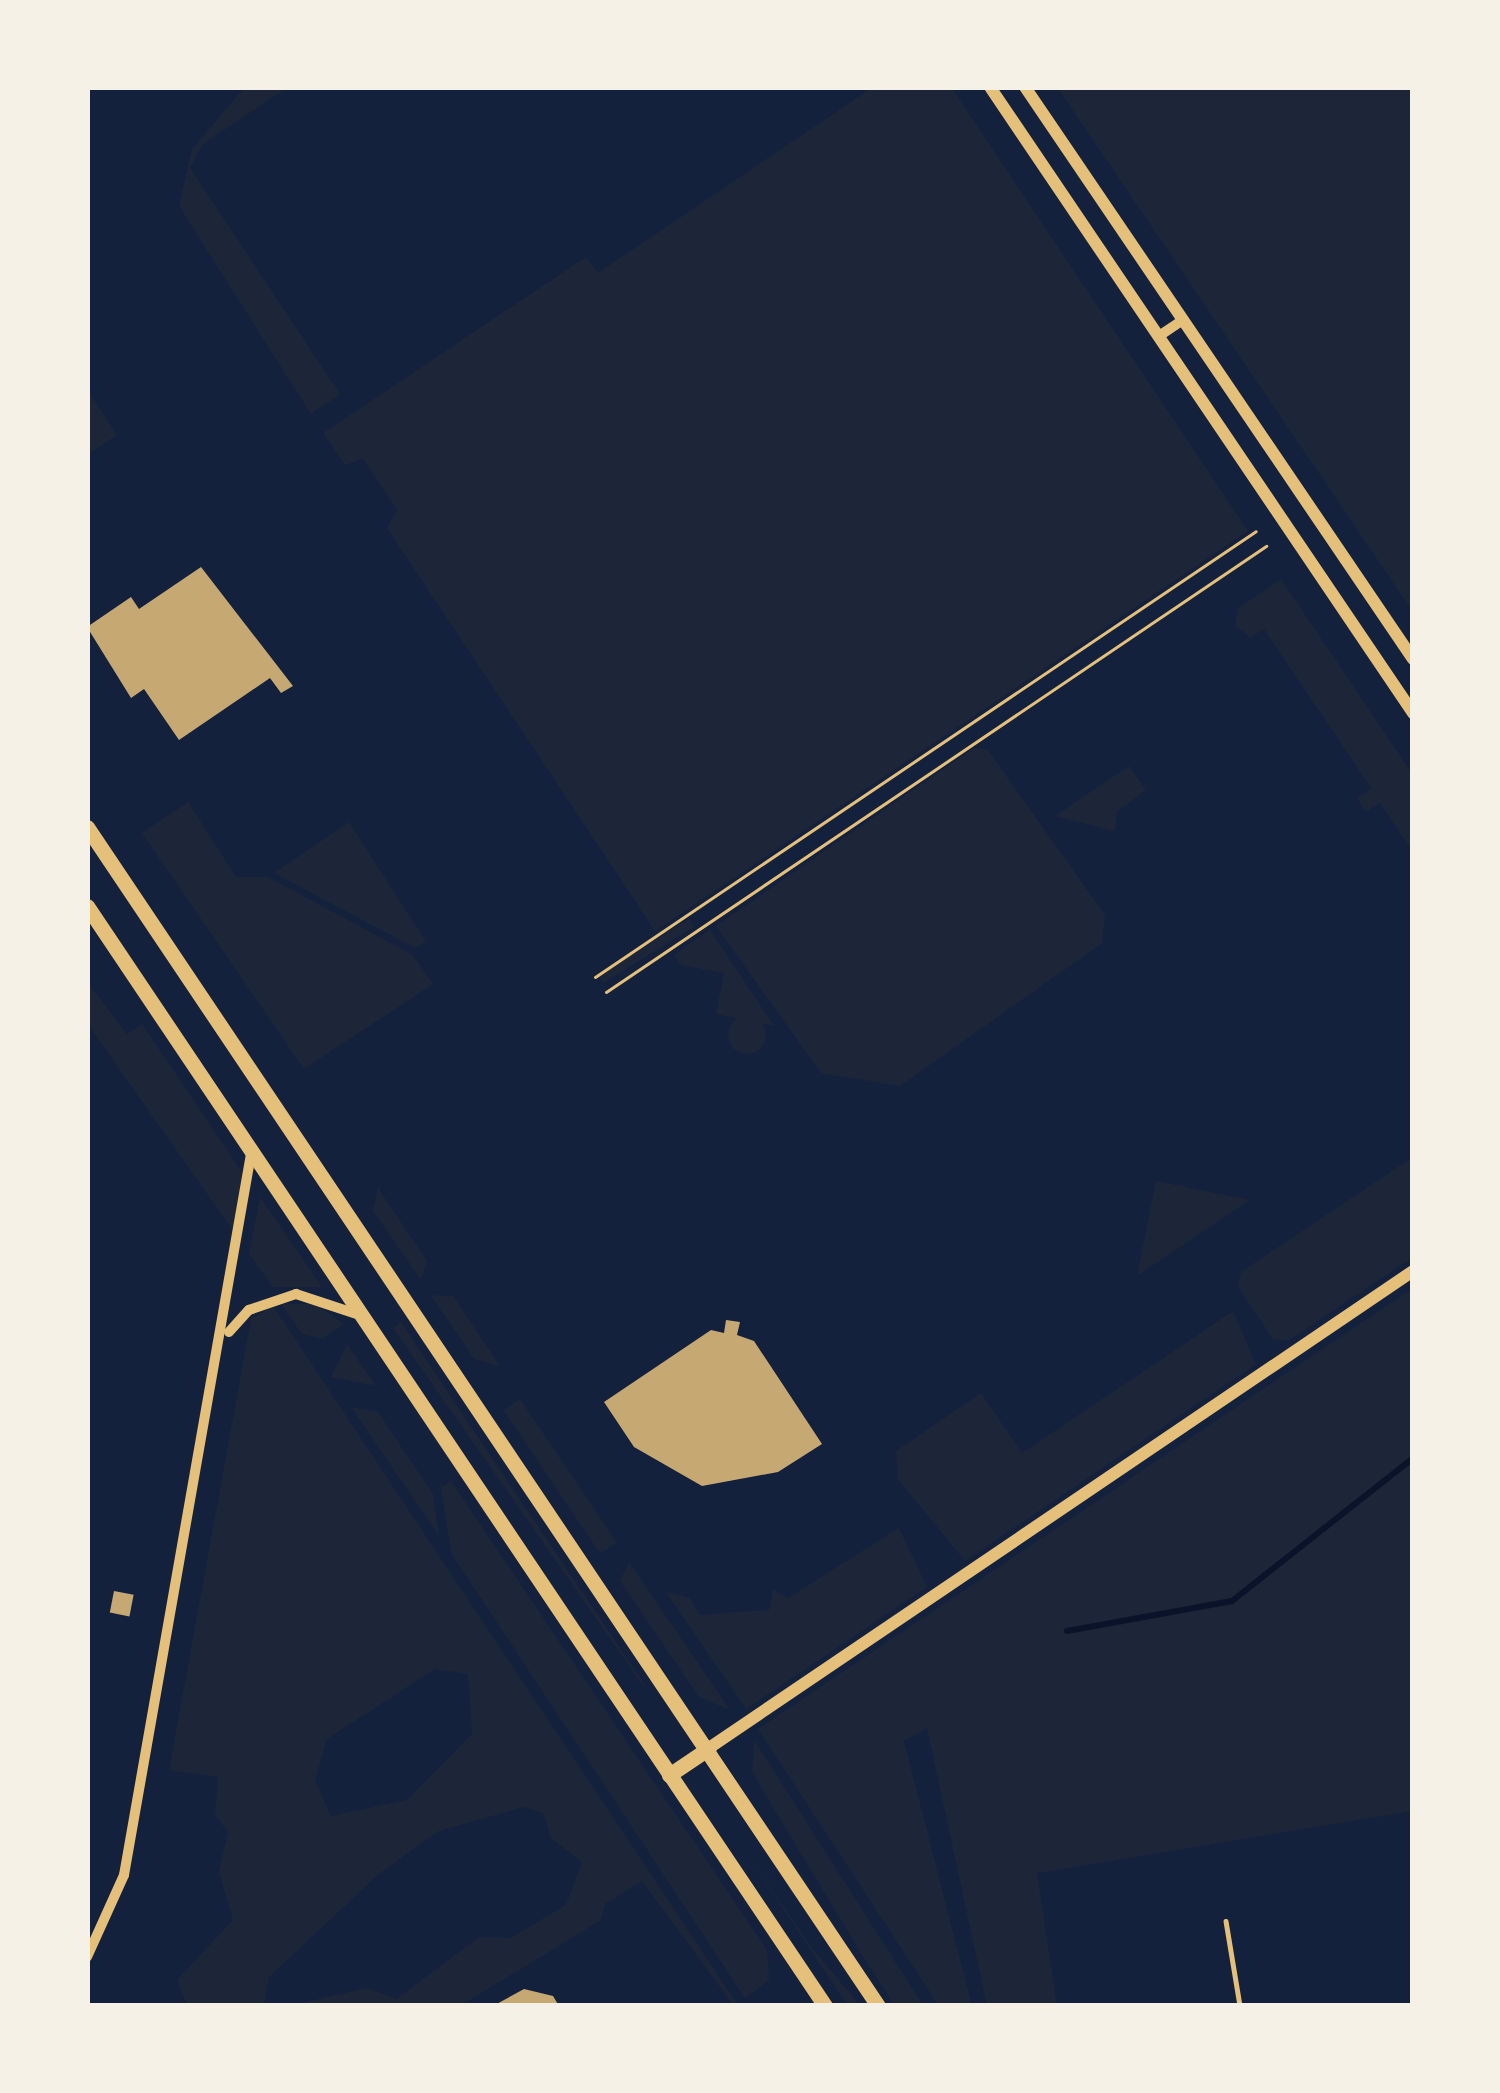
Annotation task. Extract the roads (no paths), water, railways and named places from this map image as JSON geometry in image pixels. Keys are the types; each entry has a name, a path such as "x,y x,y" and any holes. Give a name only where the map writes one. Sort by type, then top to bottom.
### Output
{"main road":[{"path":"87,827 710,1748 878,2006"},
{"path":"87,906 825,2006"},
{"path":"670,1775 710,1748"}],"street":[{"path":"990,87 1413,713"},
{"path":"1025,87 1413,659"},
{"path":"1159,336 1183,320"},
{"path":"87,1957 124,1875 227,1334 251,1150"},
{"path":"710,1748 1413,1271"},
{"path":"227,1334 249,1310 296,1294 360,1315"}],"lane":[{"path":"1226,1921 1240,2006"}],"waterway":[{"path":"1067,1631 1232,1601 1413,1458"}]}
